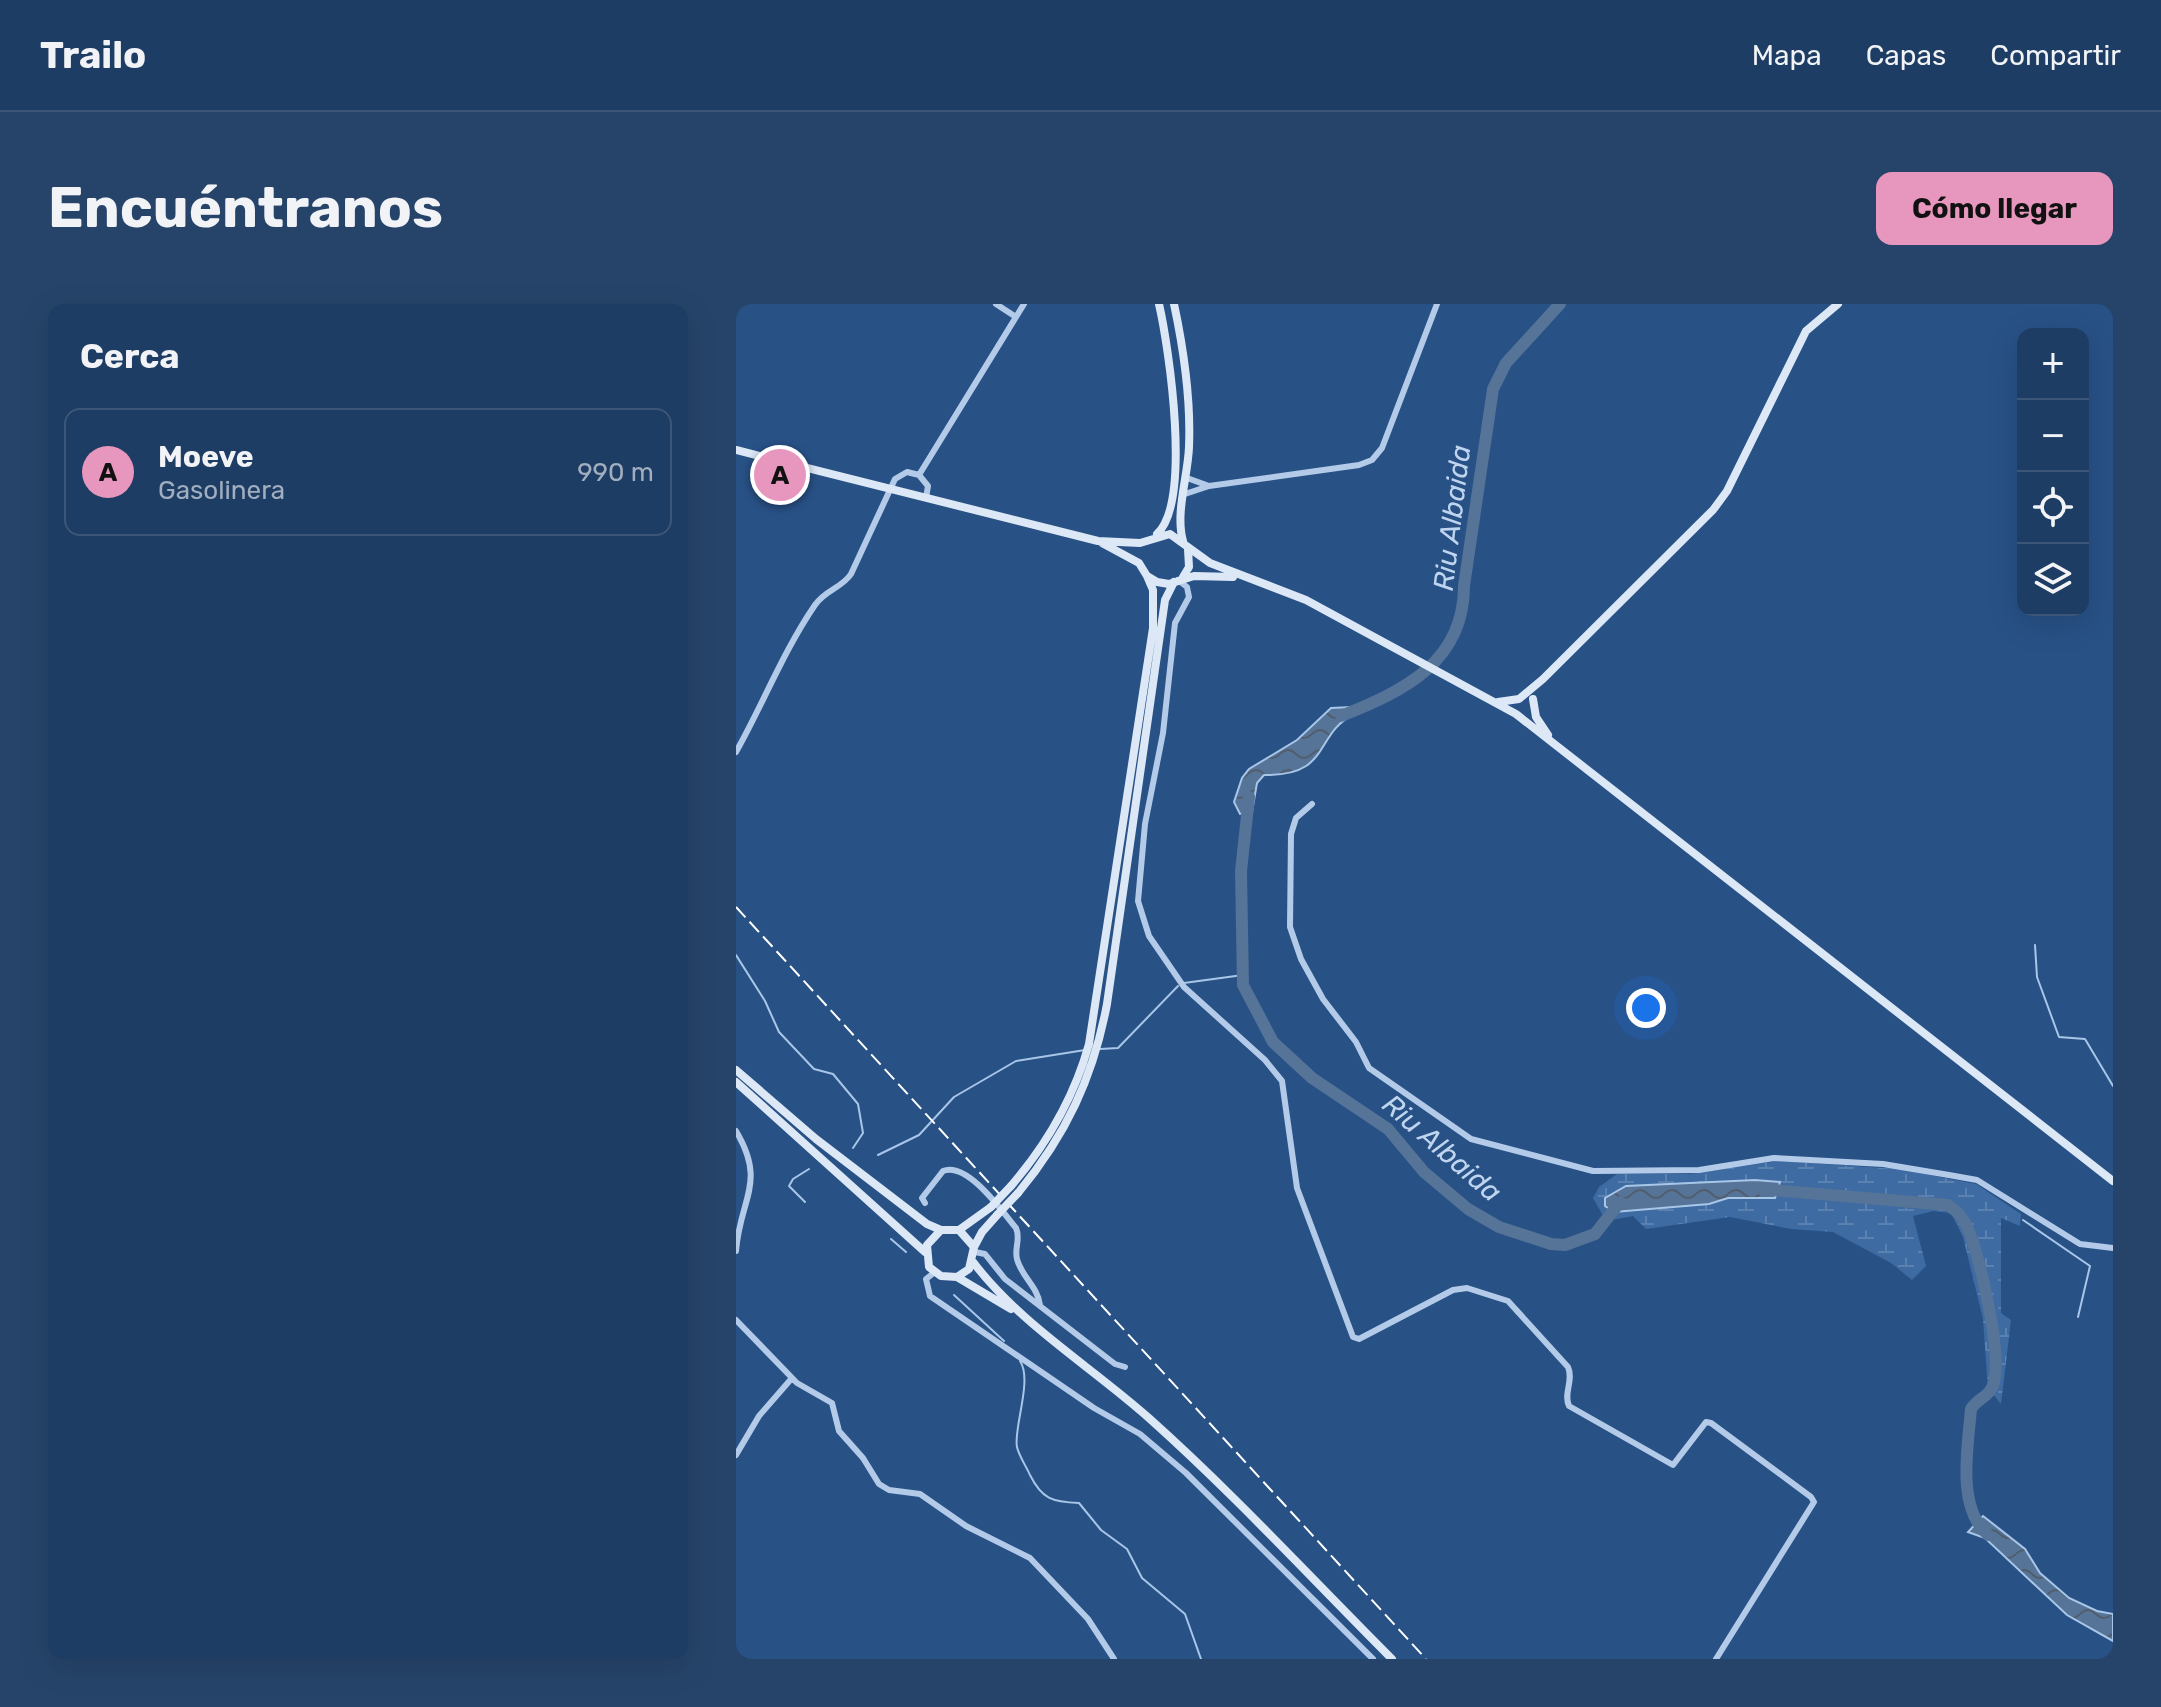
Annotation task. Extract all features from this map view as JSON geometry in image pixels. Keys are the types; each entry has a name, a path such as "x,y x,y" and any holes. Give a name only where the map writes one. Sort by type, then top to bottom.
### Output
{"main road":[{"path":"1015,1189 1048,1140 1077,1082 1102,1004 1153,628 1153,590 1142,566 1141,552 1162,529 1168,513 1175,430 1171,370 1159,304"},
{"path":"736,1070 816,1139 927,1224 941,1230 959,1230 994,1210 1055,1145 1088,1081 1165,600 1189,567 1181,524 1187,478 1188,388 1174,304"},
{"path":"1498,702 1519,699 1543,679 1713,510 1727,491 1806,331 1838,304"},
{"path":"736,450 1098,541 1133,543 1170,534 1239,577 1283,590 1482,693 1516,714 2113,1181"},
{"path":"1098,541 1142,566"},
{"path":"1147,576 1157,582 1239,577"},
{"path":"1516,714 1527,709 1543,679"},
{"path":"1516,714 1519,699"},
{"path":"1533,699 1536,717 1559,748"},
{"path":"736,1082 925,1252 935,1272 957,1277 1027,1318"},
{"path":"957,1277 973,1262 982,1232 994,1210"},
{"path":"925,1252 930,1238 941,1230"},
{"path":"959,1230 975,1250"},
{"path":"973,1262 1027,1318 1153,1422 1392,1659"}],"street":[{"path":"996,304 1016,317"},
{"path":"919,475 1024,304"},
{"path":"1185,494 1209,486 1359,465 1372,460 1382,448 1437,304"},
{"path":"736,752 818,600 851,574 891,490 902,474 919,475 928,486 926,498"},
{"path":"1187,478 1209,486"},
{"path":"1178,580 1187,587 1189,597 1175,623 1163,733 1145,824 1138,901 1149,936 1184,987 1271,1066 1282,1081 1297,1188 1353,1337 1359,1339 1459,1287 1491,1293 1508,1301 1568,1367 1571,1374 1567,1401 1588,1418 1673,1465 1706,1422 1711,1423 1811,1497 1814,1502 1716,1659"},
{"path":"1312,804 1296,818 1291,834 1290,927 1301,959 1323,999 1356,1042 1369,1068 1471,1139 1538,1160 1593,1171 1680,1172 1774,1158 1883,1164 1949,1175 1977,1180 2069,1239 2113,1248"},
{"path":"736,1131 747,1153 753,1182 739,1221 736,1251"},
{"path":"925,1203 922,1198 950,1168 975,1182 1016,1228 1020,1236 1016,1259 1036,1290 1040,1305"},
{"path":"975,1250 988,1256 1005,1279 1115,1364 1125,1367"},
{"path":"935,1272 926,1279 930,1296 1094,1408 1140,1434 1186,1473 1373,1659"},
{"path":"736,1320 809,1393 835,1407 839,1431 879,1484 889,1490 920,1494 966,1526 1030,1558 1088,1619 1114,1659"},
{"path":"736,1455 759,1416 792,1378"}],"green space":[{"path":"1778,1161 1899,1169 1976,1184 2021,1214 2020,1226 2001,1218 2001,1313 2011,1320 2001,1404 1988,1388 1983,1319 1963,1237 1951,1213 1933,1211 1913,1216 1926,1266 1912,1280 1891,1263 1833,1232 1791,1229 1730,1217 1646,1229 1633,1216 1606,1221 1593,1198 1599,1187 1617,1174 1690,1174"}],"water":[{"path":"1352,707 1354,714 1332,733 1312,762 1286,774 1264,775 1257,783 1252,812 1240,814 1234,802 1242,778 1249,769 1297,740 1331,708"},
{"path":"1755,1180 1780,1182 1775,1198 1728,1198 1709,1204 1614,1212 1605,1206 1605,1198 1626,1186"},
{"path":"1983,1516 2025,1549 2040,1573 2069,1598 2097,1611 2113,1614 2113,1641 2067,1615 1985,1538 1968,1532"}],"waterway":[{"name":"Riu Albaida","path":"1341,716 1408,684 1442,654 1454,635 1461,612 1493,389 1506,363 1560,304"},
{"name":"Riu Albaida","path":"1249,797 1241,871 1243,985 1273,1042 1312,1078 1388,1129 1424,1172 1468,1209 1499,1227 1551,1244 1565,1245 1595,1234 1620,1202"},
{"path":"2035,945 2037,977 2059,1037 2085,1039 2113,1086"},
{"path":"736,955 765,1001 779,1032 814,1069 833,1074 858,1104 863,1133 853,1148"},
{"path":"1184,983 1243,975"},
{"path":"1100,1049 1118,1048 1178,986"},
{"path":"878,1155 919,1135 954,1097 1016,1061 1085,1050"},
{"path":"805,1202 789,1186 793,1179 809,1169"},
{"name":"Riu Albaida","path":"1761,1189 1948,1205 1964,1221 1984,1282 1995,1349 1994,1382 1987,1394 1971,1409 1966,1476 1971,1509 1988,1535"},
{"path":"2023,1220 2090,1266 2078,1317"},
{"path":"891,1239 906,1252"},
{"path":"954,1295 1004,1341"},
{"path":"1020,1361 1024,1392 1017,1447 1034,1483 1049,1498 1079,1503 1101,1530 1127,1549 1142,1578 1185,1614 1201,1659"}],"railway":[{"path":"736,907 1426,1659"}],"place":[{"name":"Moeve","path":"780,475"}]}
